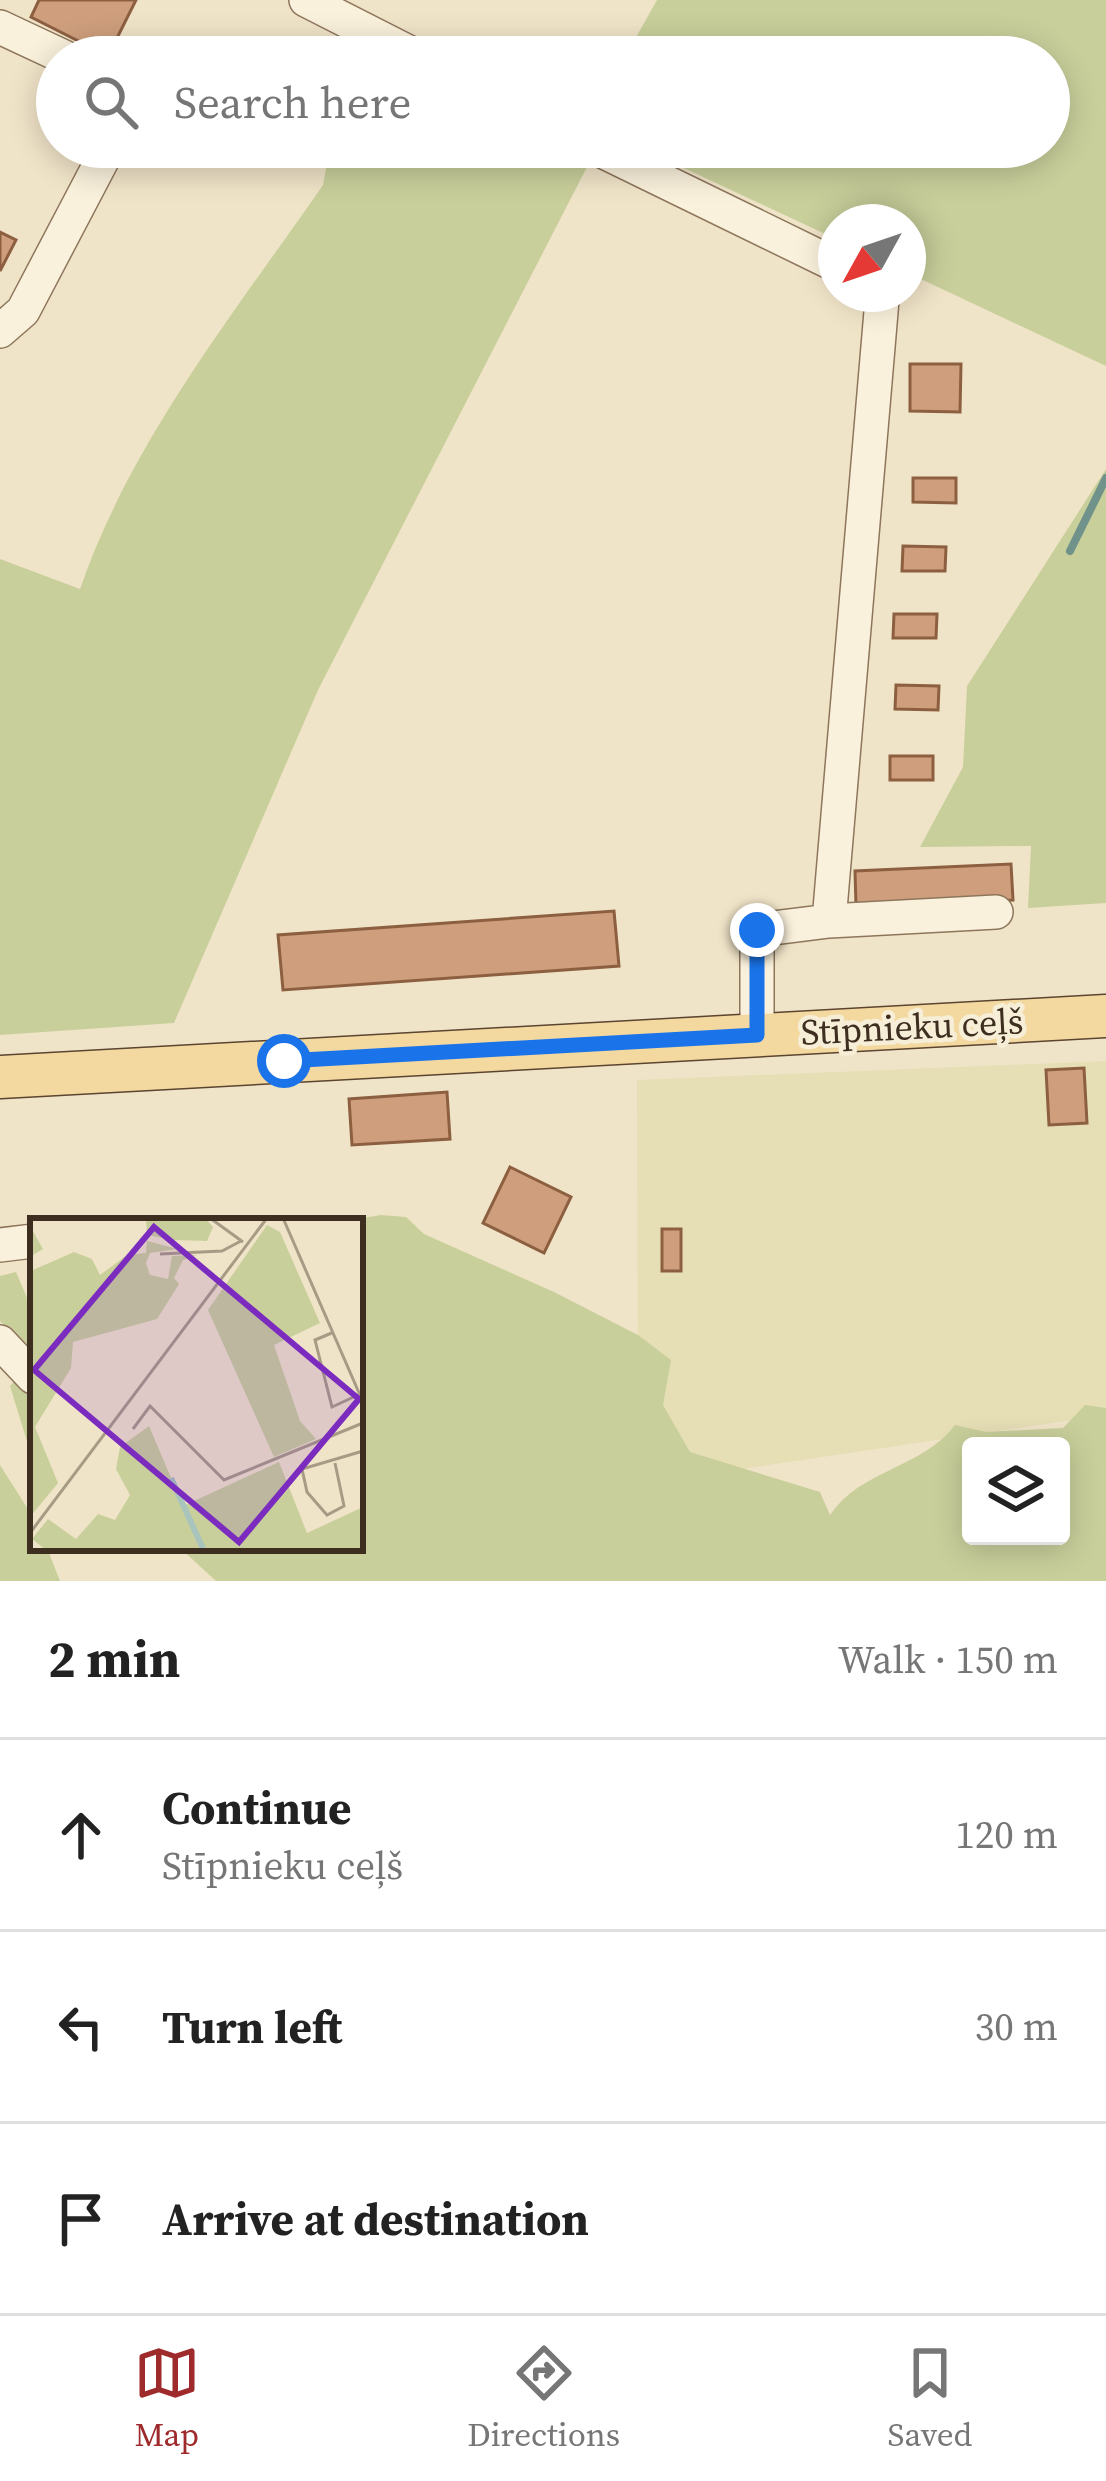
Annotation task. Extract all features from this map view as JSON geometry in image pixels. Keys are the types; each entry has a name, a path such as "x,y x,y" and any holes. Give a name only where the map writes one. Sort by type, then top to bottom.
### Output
{"main road":[{"name":"Stīpnieku ceļš","path":"0,1077 1106,1016"}],"street":[{"path":"306,0 377,36"},
{"path":"0,27 36,44"},
{"path":"0,331 23,310 98,168"},
{"path":"637,168 818,256"},
{"path":"829,921 881,312"},
{"path":"757,1035 757,930 996,912"},
{"path":"0,1246 30,1241"},
{"path":"0,1342 30,1375"}],"shaded area":[{"path":"1106,1061 1106,1415 735,1470 638,1473 637,1080"}],"green space":[{"path":"657,0 1106,0 1106,366 926,281 926,204 818,204 818,231 684,168 1070,168 1070,36 637,36"},
{"path":"326,168 586,168 318,690 174,1023 0,1035 0,559 80,589 101,534 156,430 323,185"},
{"path":"1106,469 1106,903 1028,908 1031,846 920,847 963,767 967,686"},
{"path":"381,1215 406,1217 424,1234 638,1335 671,1360 663,1405 690,1452 820,1492 830,1515 858,1488 926,1451 955,1425 986,1432 1063,1428 1085,1405 1106,1408 1106,1581 216,1581 183,1551 363,1551 363,1218"},
{"path":"16,1272 30,1305 30,1353 0,1321 0,1276"},
{"path":"17,1378 30,1389 30,1451 10,1386"},
{"path":"0,1465 30,1512 30,1551 48,1551 60,1581 0,1581"}],"building":[{"path":"39,0 136,0 118,36 69,36 31,17"},
{"path":"0,232 16,240 0,271"},
{"path":"910,364 961,364 960,412 910,411"},
{"path":"913,478 956,478 956,503 913,502"},
{"path":"903,546 946,547 945,571 902,571"},
{"path":"894,614 937,614 936,638 893,638"},
{"path":"896,685 939,686 938,710 895,709"},
{"path":"890,756 933,756 933,780 890,780"},
{"path":"1011,864 1013,900 856,907 855,871"},
{"path":"614,911 619,966 283,990 278,935"},
{"path":"1084,1068 1087,1123 1049,1125 1046,1070"},
{"path":"447,1092 450,1139 352,1145 349,1099"},
{"path":"510,1167 571,1197 544,1253 483,1223"},
{"path":"662,1229 681,1229 681,1271 662,1271"}],"waterway":[{"path":"1070,551 1106,478"}],"route":[{"path":"284,1061 757,1035 757,930"}]}
